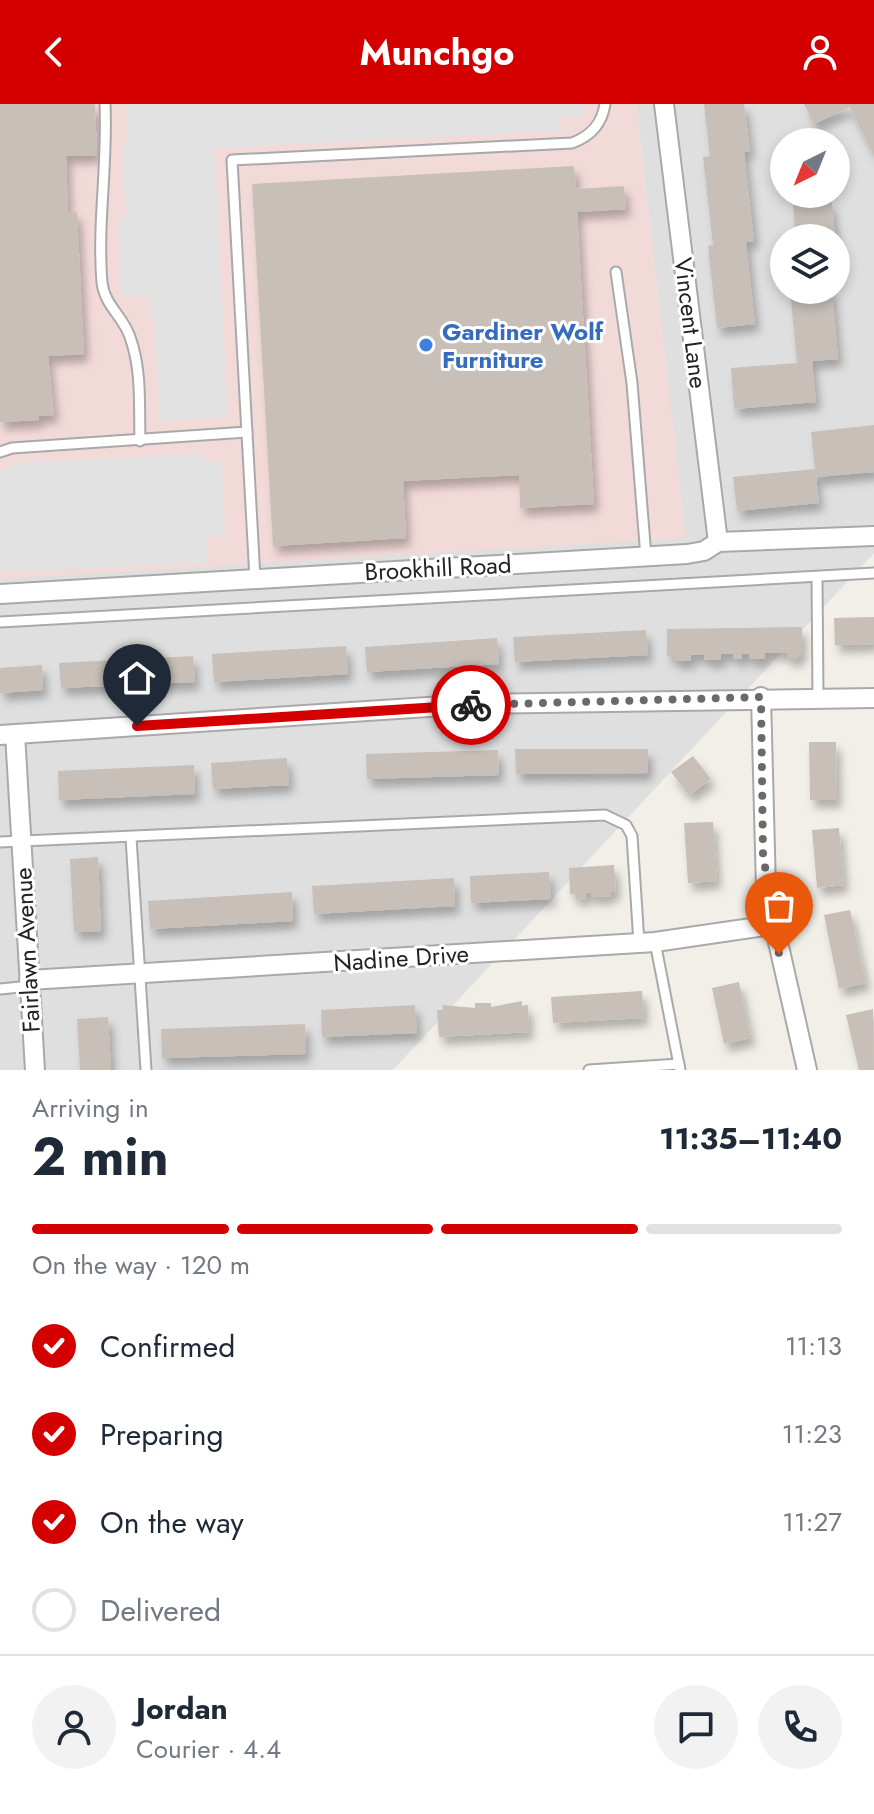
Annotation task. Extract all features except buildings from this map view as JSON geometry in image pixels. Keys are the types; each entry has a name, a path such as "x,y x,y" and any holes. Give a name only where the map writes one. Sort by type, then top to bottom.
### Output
{"street":[{"name":"Vincent Lane","path":"664,104 718,542"},
{"name":"Brookhill Road","path":"0,594 646,557 704,551 718,542 874,536"},
{"path":"761,697 763,854 772,925 807,1070"},
{"path":"8,735 474,704 761,697 874,698"},
{"name":"Fairlawn Avenue","path":"8,735 21,841 35,1070"},
{"name":"Nadine Drive","path":"30,983 647,943 772,925"}],"lane":[{"path":"105,104 108,158 100,207 102,282 104,296 129,332 135,351 140,441"},
{"path":"255,579 232,160 572,143 585,138 596,127 605,104"},
{"path":"616,272 632,383 646,557"},
{"path":"0,452 12,448 247,432"},
{"path":"0,622 874,573"},
{"path":"817,577 818,697"},
{"path":"0,842 605,815 626,825 632,836 647,943 679,1067 589,1070"},
{"path":"131,838 146,1070"},
{"path":"0,989 30,983"}],"shaded area":[{"path":"0,104 636,104 686,538 0,579"},
{"path":"126,104 582,104 583,117 560,118 561,131 214,148 228,417 160,421 154,317 150,317 149,295 121,296 118,220 126,219 122,146 128,145"},
{"path":"636,104 874,104 874,553 393,1070 0,1070 0,578 685,537"},
{"path":"204,454 204,462 222,461 225,536 206,537 208,563 0,572 0,469 11,469 11,463"}],"way so far":[{"path":"471,705 761,697 763,854 766,889 779,954"}],"place":[{"name":"Gardiner Wolf Furniture","path":"426,345"}],"route":[{"path":"137,726 471,705"}]}
